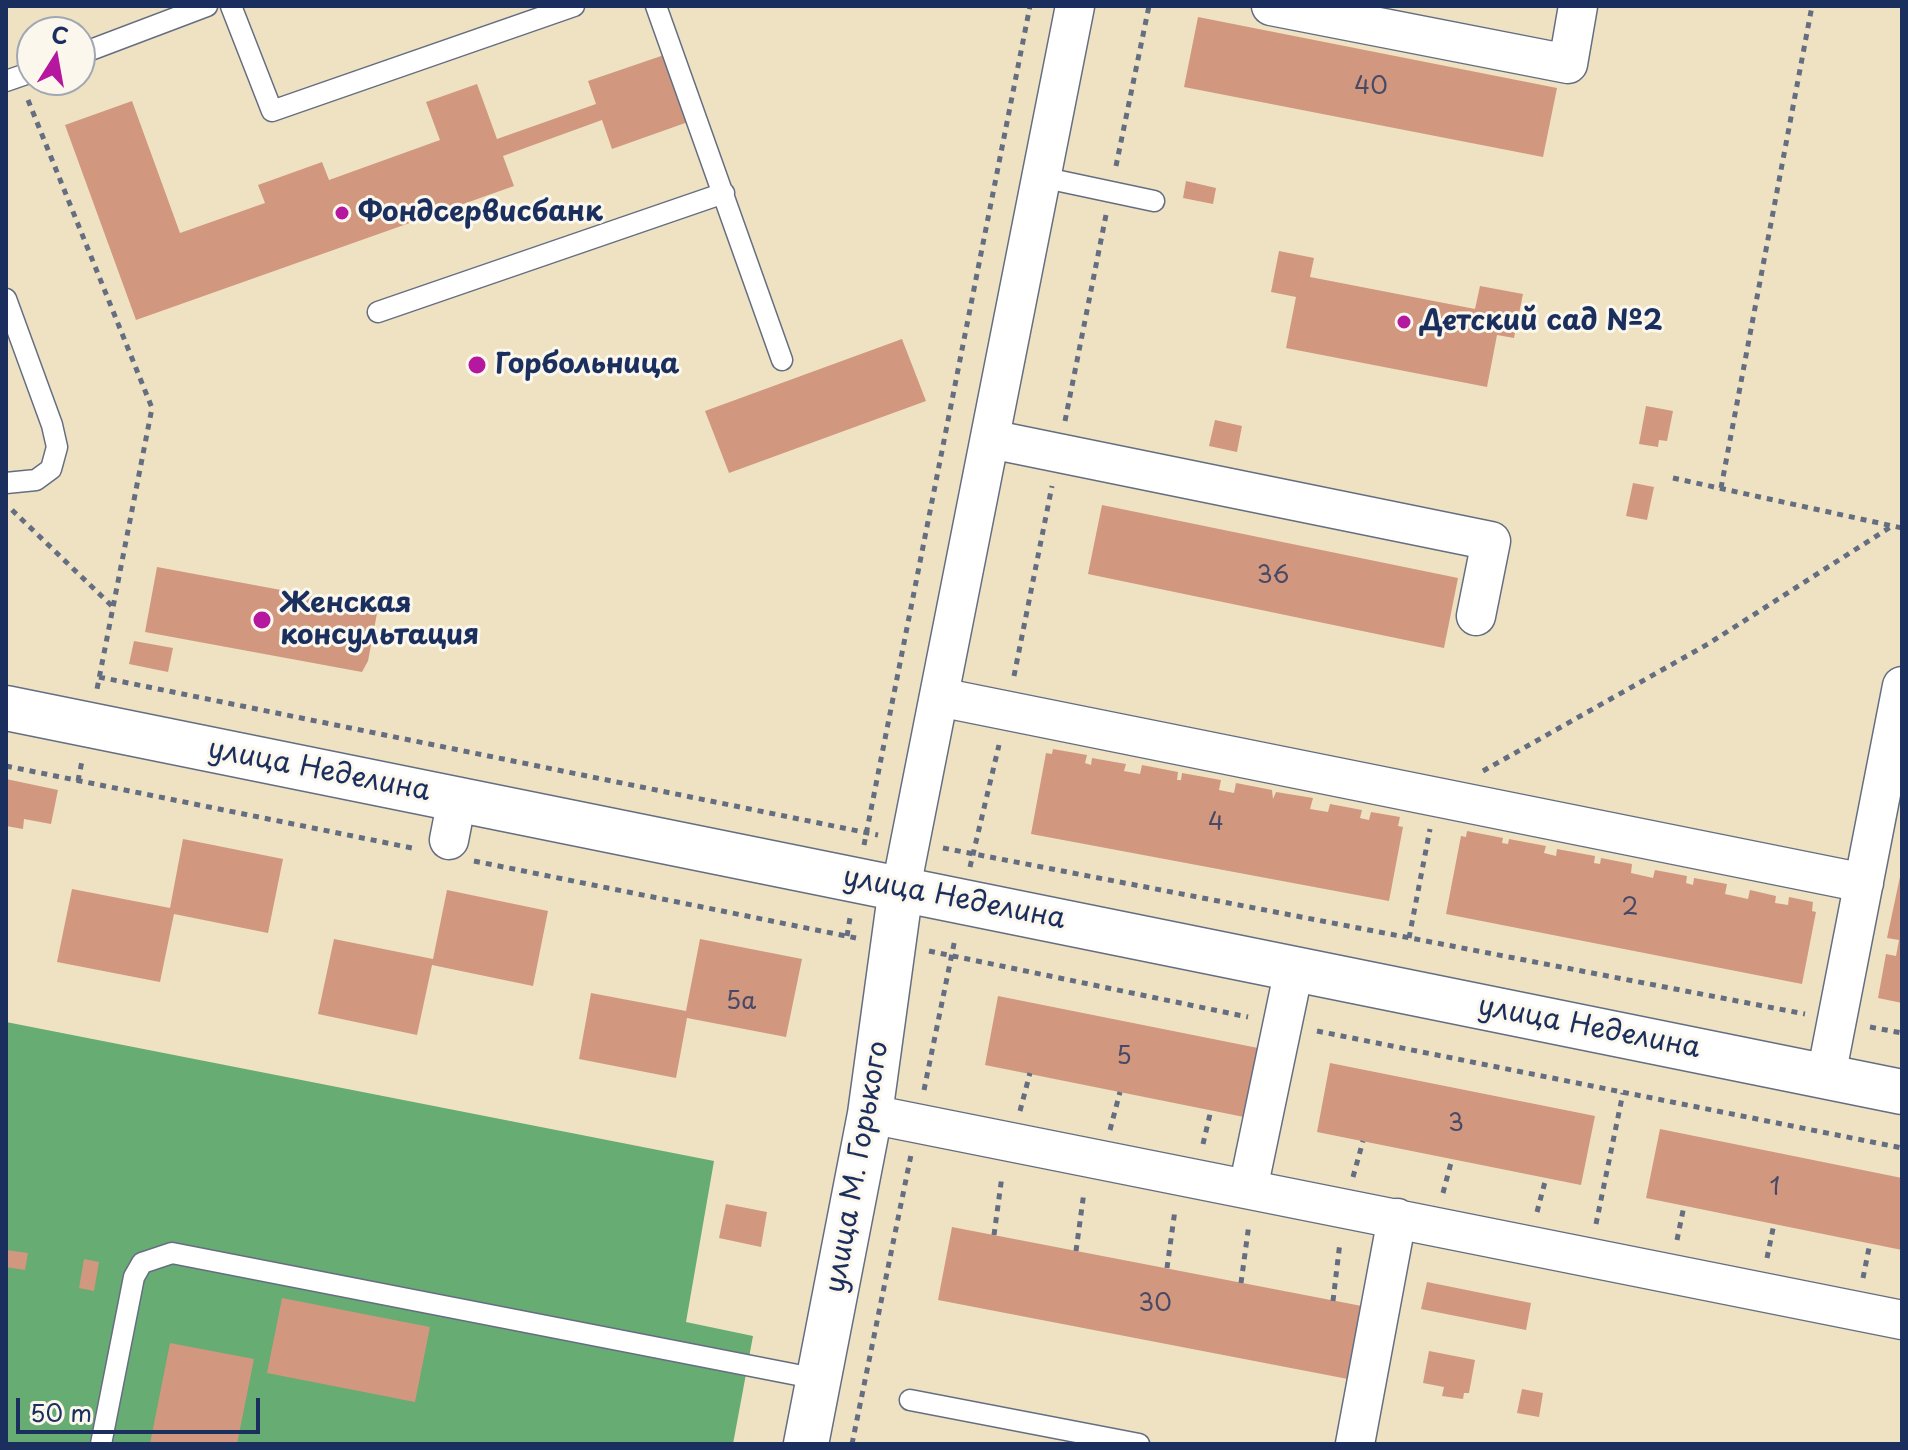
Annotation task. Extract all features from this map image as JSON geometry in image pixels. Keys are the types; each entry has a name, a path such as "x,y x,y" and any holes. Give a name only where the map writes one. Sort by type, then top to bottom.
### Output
{"street":[{"path":"901,888 1075,6"},
{"path":"1271,6 1568,64 1578,6"},
{"path":"990,439 1491,541 1476,616"},
{"path":"1826,1076 1902,686"},
{"path":"939,697 1864,883"},
{"name":"улица Неделина","path":"6,708 90,724 450,837 901,888 1902,1092"},
{"name":"улица М. Горького","path":"806,1444 870,1114 901,888"},
{"path":"1251,1189 1294,969"},
{"path":"870,1114 1902,1320"},
{"path":"1355,1444 1397,1218"}],"lane":[{"path":"96,48 207,6"},
{"path":"231,6 272,111 574,6"},
{"path":"656,6 782,360"},
{"path":"1041,177 1154,201"},
{"path":"378,312 724,193"},
{"path":"6,299 52,425 57,447 51,469 36,480 6,483"},
{"path":"101,1444 134,1277 142,1263 172,1253 818,1379"},
{"path":"910,1400 1139,1444"}],"path":[{"path":"867,832 1030,6"},
{"path":"974,854 1007,711 1149,6"},
{"path":"1721,488 1812,6"},
{"path":"27,96 152,408 78,781"},
{"path":"1673,478 1902,528"},
{"path":"6,503 113,607"},
{"path":"1409,938 1436,797 1708,644 1892,526"},
{"path":"99,677 974,854 1902,1033"},
{"path":"6,766 78,781 450,837 895,945 1902,1148"},
{"path":"852,1444 952,956"},
{"path":"1589,1257 1623,1093"},
{"path":"994,1235 1007,1141"},
{"path":"1076,1251 1089,1157"},
{"path":"1167,1268 1180,1176"},
{"path":"1241,1283 1251,1189"},
{"path":"1333,1301 1345,1208"}],"green space":[{"path":"6,1022 714,1161 686,1322 753,1336 733,1444 6,1444"}],"building":[{"path":"1198,17 1557,88 1543,157 1184,87"},
{"path":"664,55 688,122 612,149 602,120 503,156 514,186 136,320 65,125 132,101 180,233 265,203 258,185 322,162 329,180 440,140 426,102 477,84 497,139 596,104 588,81"},
{"path":"1186,181 1216,188 1213,204 1183,198"},
{"name":"Детский сад №2","path":"1279,251 1314,258 1310,277 1475,309 1480,286 1523,294 1514,338 1497,335 1487,387 1286,348 1296,297 1271,292"},
{"path":"902,339 926,401 729,473 705,411"},
{"path":"1646,406 1673,411 1667,441 1659,440 1658,447 1639,444"},
{"path":"1215,420 1242,426 1237,452 1209,446"},
{"path":"1633,483 1654,487 1647,520 1626,516"},
{"path":"1102,505 1458,578 1444,648 1088,574"},
{"name":"Женская консультация","path":"157,567 378,608 368,661 362,672 145,632"},
{"path":"134,641 173,648 168,672 129,664"},
{"path":"1053,749 1087,755 1085,763 1091,765 1092,758 1126,764 1124,771 1140,774 1142,765 1178,772 1177,780 1181,780 1182,773 1221,780 1219,790 1234,793 1236,783 1272,790 1273,799 1276,792 1313,798 1310,809 1328,812 1330,804 1362,810 1360,818 1369,820 1371,812 1400,817 1398,826 1403,827 1389,901 1031,834 1046,753 1052,754"},
{"path":"6,779 58,790 51,824 24,819 23,829 6,826"},
{"path":"1467,831 1503,838 1502,843 1508,844 1509,839 1546,846 1544,853 1556,856 1557,849 1595,856 1594,863 1600,864 1601,858 1632,864 1631,873 1653,878 1655,870 1687,876 1686,883 1693,885 1694,878 1727,884 1725,894 1748,899 1750,890 1776,896 1775,903 1788,905 1789,897 1813,902 1812,911 1816,912 1802,984 1446,914 1461,836 1466,837"},
{"path":"183,839 283,859 268,933 174,914 160,982 57,962 72,889 170,908"},
{"path":"1901,872 1902,1003 1878,998 1886,954 1896,956 1899,940 1887,938"},
{"path":"447,890 548,911 533,986 432,965 417,1035 318,1014 334,939 433,959"},
{"path":"700,939 802,959 786,1037 687,1018 676,1078 579,1059 591,993 686,1011"},
{"path":"998,996 1263,1049 1249,1118 985,1065"},
{"path":"1330,1063 1595,1116 1581,1185 1317,1132"},
{"path":"1660,1129 1902,1178 1902,1250 1646,1198"},
{"path":"726,1204 767,1212 761,1247 719,1238"},
{"path":"952,1227 1367,1307 1353,1380 938,1300"},
{"path":"6,1250 28,1253 25,1270 6,1267"},
{"path":"84,1259 99,1262 94,1291 79,1288"},
{"path":"1427,1282 1531,1303 1526,1330 1421,1309"},
{"path":"282,1298 430,1327 415,1402 267,1373"},
{"path":"170,1343 254,1359 237,1444 150,1444"},
{"path":"1429,1351 1475,1360 1469,1393 1464,1393 1463,1399 1442,1396 1444,1387 1423,1383"},
{"path":"1522,1389 1543,1393 1539,1417 1517,1413"}],"place":[{"name":"Фондсервисбанк","path":"342,213"},
{"name":"Детский сад №2","path":"1404,322"},
{"name":"Горбольница","path":"477,365"},
{"name":"Женская консультация","path":"262,620"}]}
